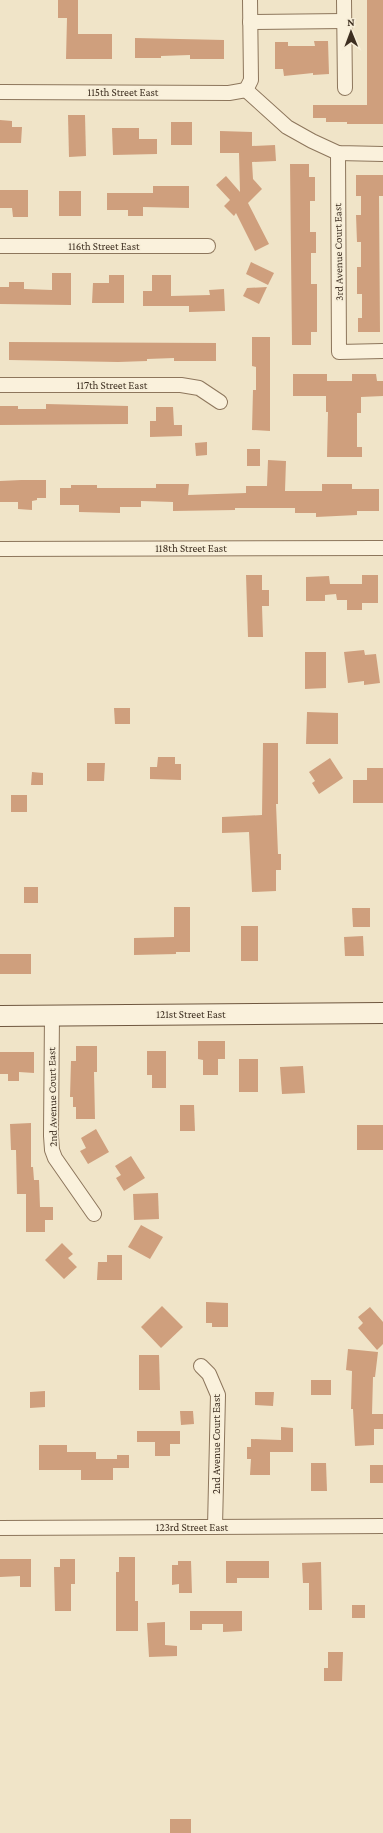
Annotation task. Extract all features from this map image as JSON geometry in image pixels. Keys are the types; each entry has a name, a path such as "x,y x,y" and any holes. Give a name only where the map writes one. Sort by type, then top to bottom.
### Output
{"street":[{"path":"250,0 251,80 246,90 287,127 312,141 338,152 383,154"},
{"path":"344,0 345,88"},
{"path":"250,22 344,21"},
{"name":"115th Street East","path":"0,92 229,92 246,90"},
{"name":"3rd Avenue Court East","path":"338,152 339,352 383,351"},
{"name":"116th Street East","path":"0,246 208,246"},
{"name":"117th Street East","path":"0,385 181,385 199,388 220,402"},
{"name":"118th Street East","path":"0,549 383,548"},
{"name":"121st Street East","path":"0,1016 383,1013"},
{"name":"2nd Avenue Court East","path":"52,1016 52,1150 55,1158 94,1214"},
{"name":"2nd Avenue Court East","path":"200,1366 209,1374 218,1395 215,1527"},
{"name":"123rd Street East","path":"0,1528 383,1526"}],"building":[{"path":"58,0 78,0 78,34 112,34 112,59 66,59 67,18 58,18"},
{"path":"367,0 383,0 383,124 347,124 347,122 326,122 326,118 313,118 313,105 367,105"},
{"path":"135,38 224,40 224,59 190,59 190,55 161,56 161,58 135,58"},
{"path":"314,41 328,41 329,74 313,75 313,73 284,76 283,69 275,69 275,42 288,42 288,46 315,46"},
{"path":"68,115 85,115 86,156 69,157"},
{"path":"0,120 12,121 12,127 22,127 21,143 0,143"},
{"path":"171,122 192,122 192,145 171,145"},
{"path":"112,128 139,128 139,139 157,139 157,154 113,155"},
{"path":"220,131 252,132 252,146 275,145 276,161 252,162 253,179 262,189 248,203 269,244 255,251 236,213 234,216 224,206 230,200 216,185 226,176 240,192 239,153 220,153"},
{"path":"290,164 309,164 309,177 315,177 315,201 310,201 310,232 316,232 316,253 311,253 311,284 317,284 317,332 311,332 311,345 292,345"},
{"path":"356,175 383,175 383,196 379,196 380,332 358,332 358,318 362,318 362,294 357,294 357,267 361,267 361,242 357,242 356,215 361,215 361,196 356,196"},
{"path":"153,186 189,186 189,208 143,207 143,216 128,216 128,210 107,210 107,193 153,193"},
{"path":"0,190 28,190 28,217 13,217 12,208 0,208"},
{"path":"59,191 81,191 81,216 59,216"},
{"path":"251,262 274,273 268,285 246,274"},
{"path":"52,273 71,273 71,305 0,304 0,287 9,287 9,282 24,282 24,289 52,290"},
{"path":"109,275 124,275 124,303 92,303 93,283 109,283"},
{"path":"152,275 171,275 171,296 210,295 209,290 224,289 225,311 189,312 189,306 143,306 143,291 152,291"},
{"path":"267,287 259,304 243,296 247,288"},
{"path":"252,337 270,337 270,431 252,430 253,390 256,390 256,367 252,366"},
{"path":"9,342 216,343 216,361 174,361 174,358 118,362 9,360"},
{"path":"293,374 327,374 327,381 352,381 352,374 376,374 377,381 383,381 383,396 361,397 361,413 357,413 357,447 362,447 362,457 327,457 328,412 326,412 326,396 293,396"},
{"path":"46,404 128,406 128,424 0,425 0,406 18,406 18,409 46,409"},
{"path":"156,407 173,407 174,425 182,425 182,436 150,437 150,421 156,421"},
{"path":"207,442 207,455 196,456 195,443"},
{"path":"247,449 260,449 260,466 247,466"},
{"path":"268,460 286,461 285,491 322,491 322,484 352,484 352,489 379,489 379,511 357,511 357,515 316,517 316,513 295,513 295,508 235,508 235,510 173,511 173,502 141,501 141,507 120,507 120,513 79,512 79,505 60,505 60,488 71,488 71,485 97,485 97,488 156,488 156,484 189,484 188,495 246,493 246,486 267,486"},
{"path":"46,480 46,498 37,498 37,500 32,501 32,510 18,509 18,502 0,502 0,481"},
{"path":"246,575 262,575 262,590 269,590 269,606 262,606 263,637 248,637"},
{"path":"362,575 378,575 378,603 362,603 362,610 347,610 347,600 337,600 336,594 325,595 325,601 306,601 306,577 329,576 330,584 362,584"},
{"path":"364,650 365,655 376,654 380,683 364,685 364,681 348,683 344,652"},
{"path":"305,652 326,652 326,688 305,689"},
{"path":"114,708 130,708 130,724 115,724"},
{"path":"307,712 338,713 338,744 306,744"},
{"path":"263,743 278,743 278,804 276,804 278,854 281,854 281,870 276,870 276,891 252,892 249,832 222,833 222,817 262,815"},
{"path":"158,757 175,757 175,764 181,764 181,780 150,779 150,767 157,767"},
{"path":"330,758 343,778 319,794 312,783 315,781 309,772"},
{"path":"87,763 105,763 104,781 87,781"},
{"path":"367,768 383,768 383,803 353,803 353,780 367,780"},
{"path":"32,772 43,773 43,785 31,785"},
{"path":"11,795 27,795 27,812 11,812"},
{"path":"24,887 38,887 38,903 24,903"},
{"path":"174,907 190,907 190,952 176,952 176,954 134,955 134,938 174,937"},
{"path":"352,908 370,908 370,927 353,927"},
{"path":"241,926 258,926 258,961 241,961"},
{"path":"363,936 364,956 345,956 344,937"},
{"path":"0,954 31,954 31,974 0,974"},
{"path":"198,1041 225,1041 225,1059 218,1059 218,1075 203,1075 203,1060 198,1059"},
{"path":"76,1046 97,1046 97,1072 94,1072 95,1119 76,1119 76,1107 73,1107 73,1097 70,1097 71,1061 76,1061"},
{"path":"147,1051 166,1051 166,1088 152,1088 152,1075 147,1075"},
{"path":"0,1052 34,1052 34,1073 19,1072 19,1081 8,1081 8,1074 0,1074"},
{"path":"239,1059 258,1059 258,1092 239,1092"},
{"path":"303,1066 305,1093 282,1094 280,1067"},
{"path":"180,1105 194,1105 195,1131 180,1131"},
{"path":"31,1123 31,1167 33,1167 34,1180 39,1180 40,1207 53,1207 53,1220 45,1220 45,1232 26,1232 26,1194 17,1194 16,1150 11,1150 10,1124"},
{"path":"357,1125 383,1125 383,1150 357,1150"},
{"path":"96,1129 109,1152 88,1164 80,1151 86,1148 81,1138"},
{"path":"131,1156 145,1178 124,1191 116,1178 121,1175 115,1166"},
{"path":"158,1193 159,1219 134,1220 133,1194"},
{"path":"141,1225 163,1237 150,1259 128,1247"},
{"path":"62,1243 73,1254 68,1258 77,1267 64,1279 45,1260"},
{"path":"107,1255 122,1255 122,1280 97,1280 98,1262 107,1262"},
{"path":"206,1302 228,1303 228,1327 212,1327 212,1323 206,1323"},
{"path":"162,1306 183,1327 161,1348 141,1327"},
{"path":"370,1307 383,1322 383,1344 377,1350 358,1328 363,1323 358,1317"},
{"path":"348,1349 378,1352 375,1377 373,1377 372,1414 383,1414 383,1429 374,1429 374,1445 355,1446 353,1409 351,1409 352,1371 346,1370"},
{"path":"139,1355 159,1355 160,1390 139,1390"},
{"path":"311,1380 331,1380 331,1395 311,1395"},
{"path":"45,1391 45,1407 30,1408 30,1392"},
{"path":"255,1392 274,1392 273,1406 255,1405"},
{"path":"180,1411 193,1411 194,1424 181,1425"},
{"path":"281,1427 293,1428 293,1452 270,1452 270,1475 250,1475 251,1459 247,1459 247,1447 251,1447 251,1439 281,1440"},
{"path":"137,1431 180,1431 180,1444 170,1444 170,1456 155,1456 155,1442 137,1442"},
{"path":"39,1445 67,1445 67,1452 96,1452 96,1459 117,1459 117,1455 129,1455 129,1468 113,1468 113,1480 81,1480 81,1470 39,1470"},
{"path":"311,1463 326,1463 327,1491 311,1491"},
{"path":"370,1465 383,1465 383,1483 370,1483"},
{"path":"119,1557 135,1557 135,1601 138,1601 138,1631 116,1631 116,1572 119,1572"},
{"path":"0,1559 31,1559 31,1587 20,1587 20,1576 0,1577"},
{"path":"60,1559 75,1559 75,1584 71,1584 71,1611 55,1611 54,1567 60,1567"},
{"path":"178,1561 191,1561 192,1593 179,1593 179,1584 172,1585 172,1565 178,1565"},
{"path":"226,1561 269,1561 269,1578 237,1578 237,1583 226,1583"},
{"path":"321,1562 322,1610 309,1610 309,1583 303,1583 302,1563"},
{"path":"352,1605 365,1605 365,1618 352,1618"},
{"path":"190,1611 242,1611 242,1631 223,1632 223,1624 202,1624 202,1630 190,1630"},
{"path":"165,1622 165,1645 177,1646 177,1656 149,1657 147,1623"},
{"path":"328,1652 343,1652 342,1681 324,1681 324,1668 328,1668"},
{"path":"170,1819 191,1819 191,1833 170,1833"}]}
